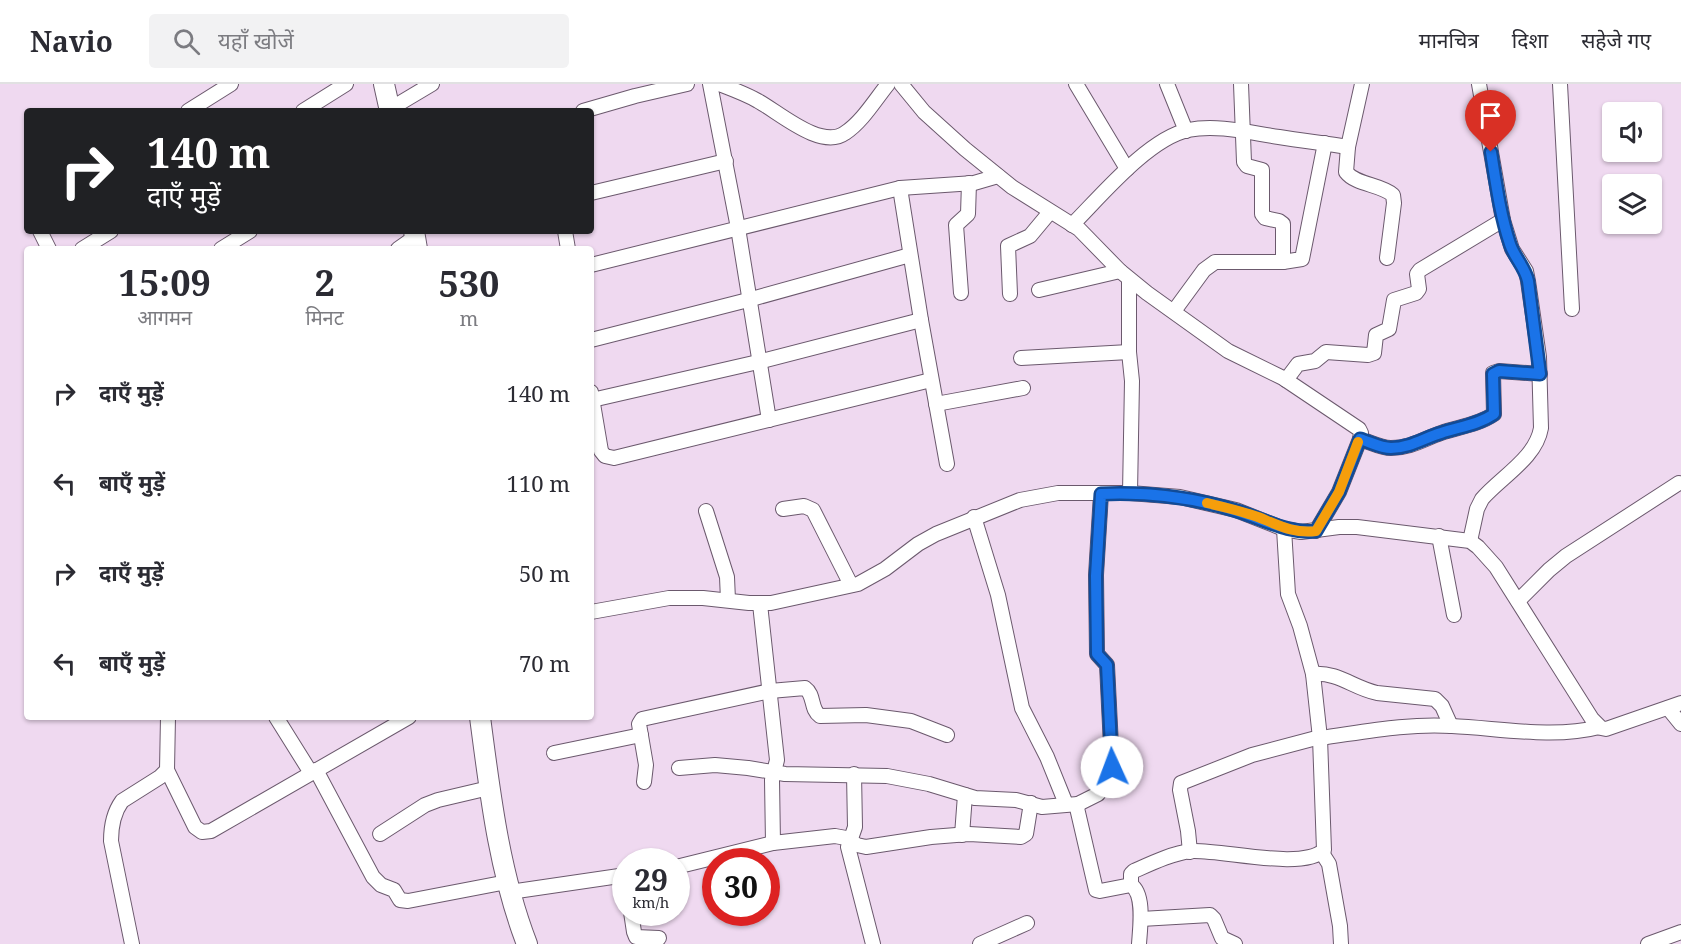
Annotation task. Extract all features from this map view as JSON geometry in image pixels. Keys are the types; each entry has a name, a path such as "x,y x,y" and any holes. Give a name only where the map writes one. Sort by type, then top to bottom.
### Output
{"street":[{"path":"193,108 231,84"},
{"path":"308,108 346,84"},
{"path":"384,84 390,108"},
{"path":"393,108 432,84"},
{"path":"593,108 687,84"},
{"path":"710,84 738,228 768,420"},
{"path":"719,84 757,100 817,136 831,139 853,127 888,84"},
{"path":"901,84 933,121 998,176 1083,233 1125,275 1238,357 1286,380 1359,429 1360,439 1339,492 1316,531"},
{"path":"1076,84 1127,169"},
{"path":"1167,84 1186,131"},
{"path":"1241,84 1244,164 1259,168 1262,172 1263,216 1283,224 1283,262"},
{"path":"1362,84 1348,147 1347,174 1351,178 1390,192 1394,196 1388,258"},
{"path":"1470,541 1477,509 1482,500 1531,450 1538,439 1541,428 1540,374 1528,281 1526,271 1512,249 1503,220 1479,84"},
{"path":"1560,84 1572,309"},
{"path":"1072,225 1127,169 1159,144 1186,131 1218,129 1348,147"},
{"path":"1174,311 1203,270 1215,262 1283,262 1298,261 1303,258 1325,143"},
{"path":"594,192 726,160"},
{"path":"594,264 900,188 969,183 998,176"},
{"path":"961,293 956,225 968,214 969,183"},
{"path":"900,188 947,464"},
{"path":"1010,294 1008,246 1030,236 1050,212"},
{"path":"1286,380 1298,364 1315,361 1326,352 1368,355 1374,353 1376,335 1390,327 1394,300 1418,291 1419,272 1503,220"},
{"path":"87,246 106,234"},
{"path":"226,246 245,234"},
{"path":"594,339 910,255"},
{"path":"1039,290 1125,275"},
{"path":"1125,275 1132,381 1131,494"},
{"path":"594,396 758,362 921,320"},
{"path":"1021,358 1129,352"},
{"path":"1360,439 1380,446 1396,448 1469,426 1494,414 1494,372 1540,374"},
{"path":"594,408 601,451 604,456 612,458 931,380"},
{"path":"936,404 1023,388"},
{"path":"1518,601 1566,556 1679,483"},
{"path":"594,611 669,598 728,600 760,604 785,600 863,582 927,539 974,518 1035,496 1058,493 1163,495 1211,504 1256,517 1284,529 1301,532 1357,527 1470,541 1496,567 1599,727"},
{"path":"679,768 724,766 774,773 854,774 908,779 980,799 1016,800 1042,807 1072,804 1098,794 1101,773 1111,769 1112,766 1107,665 1097,654 1096,576 1101,494"},
{"path":"783,509 804,506 813,510 851,585"},
{"path":"706,512 727,578 728,600"},
{"path":"974,518 998,595 1022,708 1072,804 1077,808 1096,890 1131,885"},
{"path":"1131,885 1131,874 1134,871 1190,852 1275,859 1315,856 1322,853 1324,847 1320,738 1313,675 1300,626 1288,594 1284,529"},
{"path":"1439,536 1454,615"},
{"path":"760,604 777,760 774,773 774,843"},
{"path":"1313,675 1334,675 1377,693 1435,699 1442,706 1451,726"},
{"path":"644,782 646,765 640,722 644,718 770,691 805,688 810,693 815,711 820,716 866,715 911,721 947,735"},
{"path":"1190,852 1180,790 1181,783 1252,755 1320,738 1396,727 1451,726 1569,732 1599,727 1606,729 1675,705 1681,724"},
{"path":"168,720 167,770 192,823 198,830 206,832 314,772 391,721"},
{"path":"278,720 314,772 373,877 381,885 394,890 400,900 612,876"},
{"path":"480,720 489,788 509,887 527,944"},
{"path":"554,753 641,735"},
{"path":"132,944 111,841 112,828 118,806 122,801 167,770"},
{"path":"854,774 855,827 849,840 850,856 873,944"},
{"path":"380,834 429,803 489,788"},
{"path":"962,835 965,795"},
{"path":"690,864 774,843 835,836 860,846 870,847 931,837 1023,836 1027,832 1031,803"},
{"path":"1322,853 1329,864 1341,944"},
{"path":"1131,885 1137,890 1140,919 1139,944"},
{"path":"1140,919 1210,915 1222,938 1234,944"},
{"path":"980,944 1027,923"},
{"path":"633,926 636,937 659,938"},
{"path":"1648,944 1674,938"}],"slow traffic":[{"path":"1207,503 1236,510 1284,529 1301,532 1316,531 1339,492 1358,442"}],"route":[{"path":"1112,767 1107,665 1097,654 1096,576 1101,494 1180,497 1236,510 1284,529 1301,532 1316,531 1339,492 1360,439 1380,446 1396,448 1469,426 1494,414 1494,372 1540,374 1538,344 1526,271 1512,249 1503,220 1491,152"}]}
